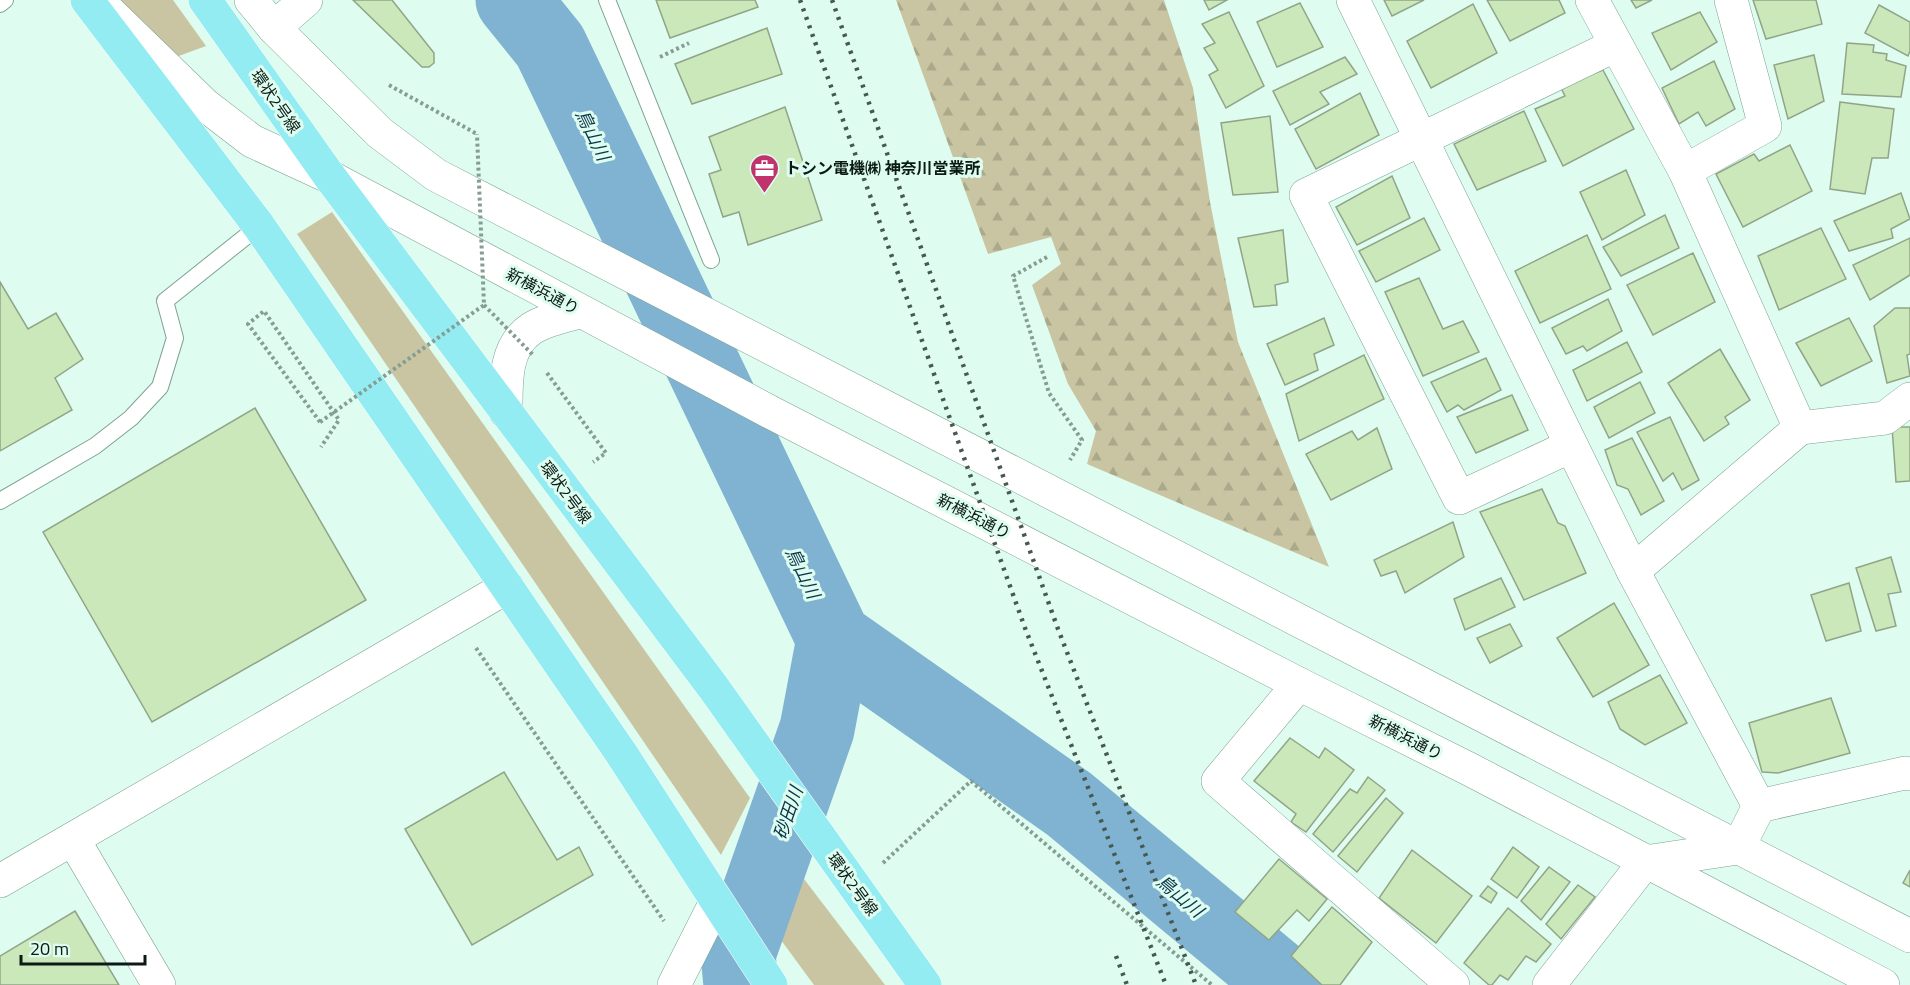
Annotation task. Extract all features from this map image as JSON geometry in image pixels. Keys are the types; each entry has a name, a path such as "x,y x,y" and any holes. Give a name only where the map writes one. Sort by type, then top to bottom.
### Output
{"main road":[{"path":"87,0 259,226 621,753 771,985"},
{"name":"環状2号線","path":"205,0 330,177 713,687 925,985"}],"street":[{"name":"新横浜通り","path":"96,0 205,105 252,141 330,177 772,413 1469,769 1883,985"},
{"path":"251,0 274,28 380,133 436,174 1910,936"},
{"path":"274,28 306,0"},
{"path":"1353,0 1632,571 1759,806"},
{"path":"1592,0 1685,171 1800,428"},
{"path":"1685,171 1765,126 1731,0"},
{"path":"1571,446 1459,498 1306,195 1616,45"},
{"path":"506,412 506,381 511,357 518,341 531,329 540,325 585,314"},
{"path":"1632,571 1800,428 1886,418 1910,399"},
{"path":"0,881 507,587"},
{"path":"1299,684 1218,781 1453,985"},
{"path":"1759,806 1905,773 1910,774"},
{"path":"1738,848 1759,806"},
{"path":"73,838 159,985"},
{"path":"1549,985 1645,862 1738,848"},
{"path":"674,985 716,902"}],"lane":[{"path":"0,4 6,0"},
{"path":"607,0 711,260"},
{"path":"0,501 95,446 138,410 160,387 176,338 165,301 259,226"}],"path":[{"path":"477,134 484,305 534,356 606,453 594,463 587,454"},
{"path":"1047,257 1013,276 1049,393 1082,440 1051,492"},
{"path":"321,447 339,420 264,311 248,324 320,422 484,305"},
{"path":"471,640 666,924"},
{"path":"856,887 971,781 1212,985"}],"green space":[{"path":"120,0 173,0 206,46 176,57"},
{"path":"896,0 1164,0 1193,88 1210,202 1238,342 1329,567 1087,464 1096,431 1068,384 1032,285 1061,264 1051,237 988,254"},
{"path":"332,212 750,798 721,855 297,234"},
{"path":"804,879 885,985 814,985 778,936"}],"building":[{"path":"353,0 392,0 434,53 434,63 429,67 422,67"},
{"path":"656,0 755,0 758,7 670,38"},
{"path":"1204,0 1227,0 1209,10"},
{"path":"1384,0 1424,0 1392,16"},
{"path":"1487,0 1559,0 1565,13 1510,41"},
{"path":"1631,0 1652,0 1636,8"},
{"path":"1753,0 1816,0 1822,24 1766,39"},
{"path":"1300,3 1323,47 1277,67 1257,22"},
{"path":"1473,4 1497,53 1431,88 1407,41"},
{"path":"1879,5 1910,22 1908,56 1865,33"},
{"path":"1229,12 1264,86 1226,108 1209,75 1218,70 1204,48 1215,43 1202,24"},
{"path":"1700,12 1717,42 1671,70 1652,33"},
{"path":"767,28 782,74 692,104 675,64"},
{"path":"1847,43 1874,45 1873,52 1887,54 1886,60 1906,66 1901,97 1842,94"},
{"path":"1814,55 1824,101 1788,119 1774,65"},
{"path":"1345,57 1357,74 1320,92 1329,104 1290,125 1273,91"},
{"path":"1714,61 1735,109 1706,126 1698,112 1679,124 1662,88"},
{"path":"1603,70 1634,129 1563,166 1535,109 1565,96 1560,86"},
{"path":"1360,93 1379,135 1316,169 1295,129"},
{"path":"1840,102 1894,109 1888,158 1872,158 1865,194 1830,189"},
{"name":"トシン電機㈱ 神奈川営業所","path":"785,107 822,220 748,245 739,212 723,217 709,174 721,170 709,137"},
{"path":"1524,111 1546,161 1477,190 1454,144"},
{"path":"1270,116 1278,192 1233,195 1221,123"},
{"path":"1790,145 1812,191 1743,227 1716,174 1754,154 1759,161"},
{"path":"1626,170 1645,215 1602,240 1580,192"},
{"path":"1392,176 1410,218 1357,245 1336,207"},
{"path":"1901,193 1910,219 1891,229 1893,238 1849,251 1834,221"},
{"path":"1665,215 1679,248 1621,276 1603,247"},
{"path":"1424,218 1440,250 1376,282 1359,251"},
{"path":"1821,228 1846,279 1779,310 1758,256"},
{"path":"1283,230 1288,282 1275,285 1277,305 1254,307 1238,238"},
{"path":"1587,235 1611,289 1540,323 1515,271"},
{"path":"1910,238 1910,275 1870,300 1853,265"},
{"path":"1693,253 1715,302 1653,335 1627,285"},
{"path":"1419,278 1443,329 1463,321 1479,352 1423,376 1385,292"},
{"path":"0,282 28,329 56,313 83,359 55,378 72,410 0,451"},
{"path":"1608,299 1622,331 1587,351 1583,346 1566,354 1552,328"},
{"path":"1895,308 1910,308 1910,354 1907,355 1910,376 1887,383 1874,326"},
{"path":"1324,318 1334,345 1314,354 1318,370 1285,385 1267,344"},
{"path":"1849,318 1872,361 1821,386 1796,343"},
{"path":"1627,342 1642,372 1587,401 1573,370"},
{"path":"1720,349 1750,400 1725,417 1729,424 1704,441 1668,383"},
{"path":"1364,355 1384,399 1299,441 1286,394"},
{"path":"1486,358 1501,390 1464,410 1458,405 1447,412 1431,382"},
{"path":"1640,382 1655,413 1609,438 1594,407"},
{"path":"1512,395 1528,430 1476,453 1457,417"},
{"path":"255,408 366,600 152,722 43,532"},
{"path":"1670,417 1699,480 1682,490 1673,473 1663,481 1637,432"},
{"path":"1892,427 1910,427 1910,481 1896,482"},
{"path":"1377,428 1392,469 1331,500 1306,454 1352,431 1358,440"},
{"path":"1632,438 1664,501 1641,515 1628,489 1617,485 1605,450"},
{"path":"1542,489 1558,523 1565,526 1586,573 1524,600 1480,512"},
{"path":"1453,522 1464,557 1405,593 1396,571 1381,576 1374,560"},
{"path":"1891,557 1901,592 1888,594 1896,626 1876,631 1856,568"},
{"path":"1501,578 1515,607 1465,630 1454,599"},
{"path":"1849,583 1861,631 1826,641 1811,595"},
{"path":"1614,603 1649,665 1593,697 1557,638"},
{"path":"1510,624 1522,646 1490,663 1477,638"},
{"path":"1660,675 1687,723 1645,745 1620,729 1608,702"},
{"path":"1831,698 1850,753 1778,773 1762,772 1749,723"},
{"path":"1290,738 1319,758 1325,748 1354,770 1306,832 1291,822 1296,814 1254,781"},
{"path":"504,772 557,860 579,847 593,875 472,945 405,829"},
{"path":"1368,777 1385,790 1333,852 1313,834 1350,789 1357,793"},
{"path":"1386,798 1403,813 1357,872 1338,856"},
{"path":"1513,847 1539,867 1517,898 1491,879"},
{"path":"1412,850 1472,896 1436,943 1379,898"},
{"path":"1279,859 1327,899 1309,921 1297,910 1269,940 1235,912"},
{"path":"1549,867 1570,882 1541,920 1521,901"},
{"path":"1910,870 1910,887 1903,883"},
{"path":"1578,885 1595,897 1561,939 1546,924"},
{"path":"1488,886 1497,893 1491,903 1480,896"},
{"path":"1332,907 1372,942 1340,985 1322,985 1291,956"},
{"path":"1508,908 1551,944 1536,962 1526,956 1508,980 1500,975 1492,985 1489,985 1464,963"},
{"path":"75,911 119,985 0,985 0,956"}],"waterway":[{"name":"鳥山川","path":"513,0 550,46 834,639 1069,804 1287,985"},
{"name":"砂田川","path":"741,985 738,954 817,729 834,639"}],"railway":[{"path":"800,0 1025,628 1166,985"},
{"path":"832,0 1058,629 1196,985"},
{"path":"1116,956 1127,985"}],"place":[{"name":"トシン電機㈱ 神奈川営業所","path":"764,194"}]}
